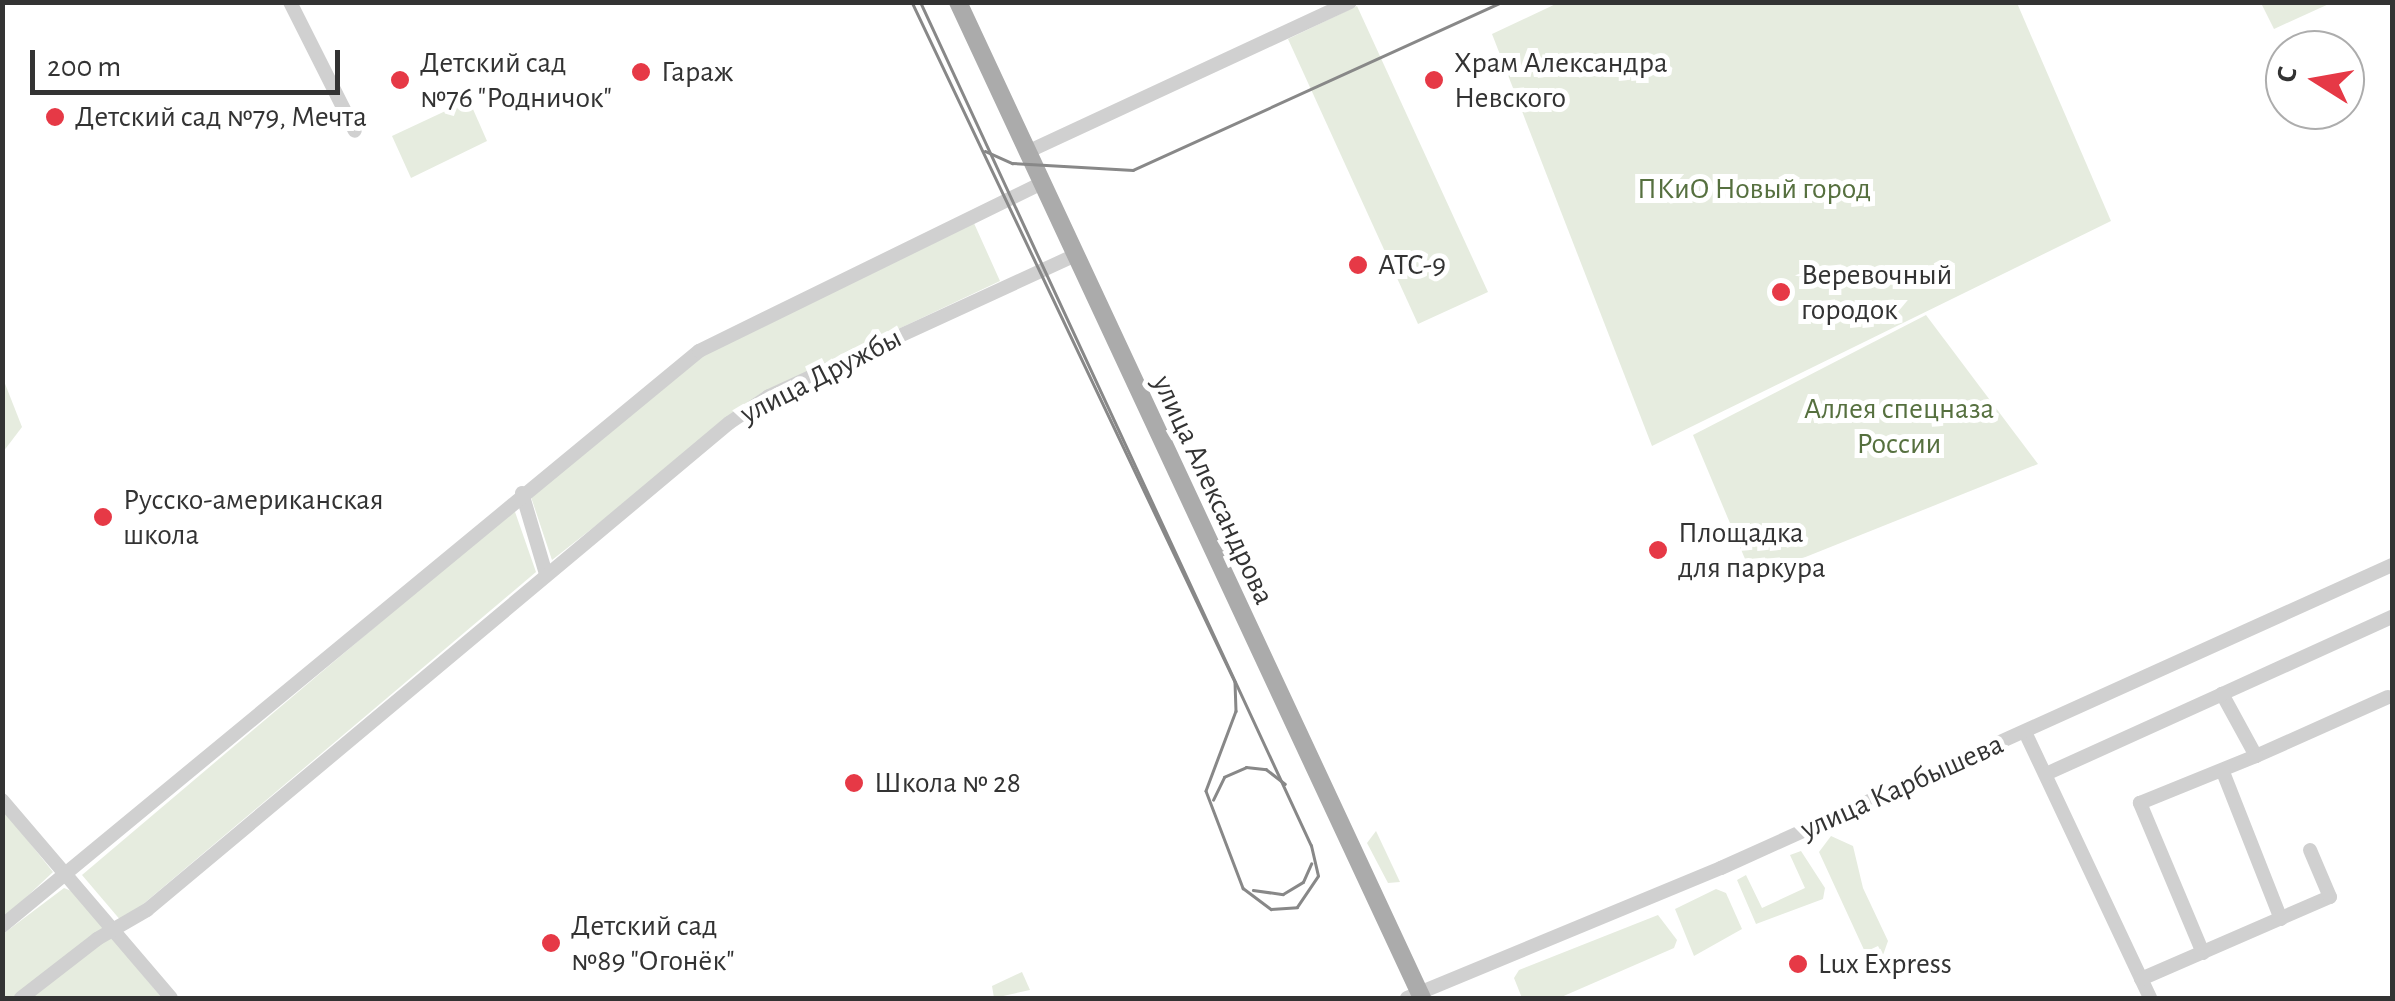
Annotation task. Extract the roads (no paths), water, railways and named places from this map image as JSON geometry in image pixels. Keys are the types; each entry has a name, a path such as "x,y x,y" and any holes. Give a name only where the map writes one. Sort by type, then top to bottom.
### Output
{"main road":[{"name":"улица Александрова","path":"958,2 1416,996"}],"street":[{"path":"290,2 355,131"},
{"path":"1027,152 1331,6 1350,2"},
{"path":"2,926 522,493 699,351 1042,184"},
{"name":"улица Дружбы","path":"21,998 116,930 546,574 769,396 1074,256"},
{"path":"522,493 546,574"},
{"name":"улица Карбышева","path":"1416,996 1673,889 2392,564"},
{"path":"2046,774 2392,617"},
{"path":"2222,694 2256,756"},
{"path":"2203,953 2140,803 2222,772 2388,697"},
{"path":"2025,732 2150,998"},
{"path":"2222,772 2281,918"},
{"path":"2,800 171,998"},
{"path":"2141,980 2330,897 2310,850"}],"tram line":[{"path":"912,2 1235,682 1236,711 1206,791 1243,888 1271,909 1297,907 1318,876 1311,846 920,2"},
{"path":"985,151 1012,163 1133,170 1502,2"},
{"path":"1213,800 1224,777 1246,767 1266,769 1285,784"},
{"path":"1253,890 1283,894 1303,882 1311,864"}],"place":[{"name":"Гараж","path":"641,72"},
{"name":"Детский сад №76 \"Родничок\"","path":"400,80"},
{"name":"Храм Александра Невского","path":"1434,80"},
{"name":"Детский сад №79, Мечта","path":"55,117"},
{"name":"АТС-9","path":"1358,265"},
{"name":"Веревочный городок","path":"1781,292"},
{"name":"Русско-американская школа","path":"103,517"},
{"name":"Площадка для паркура","path":"1658,550"},
{"name":"Школа № 28","path":"854,783"},
{"name":"Детский сад №89 \"Огонёк\"","path":"551,943"},
{"name":"Lux Express","path":"1798,964"}],"park label":[{"name":"ПКиО Новый город","path":"1754,189"},
{"name":"Аллея спецназа России","path":"1899,426"}]}
